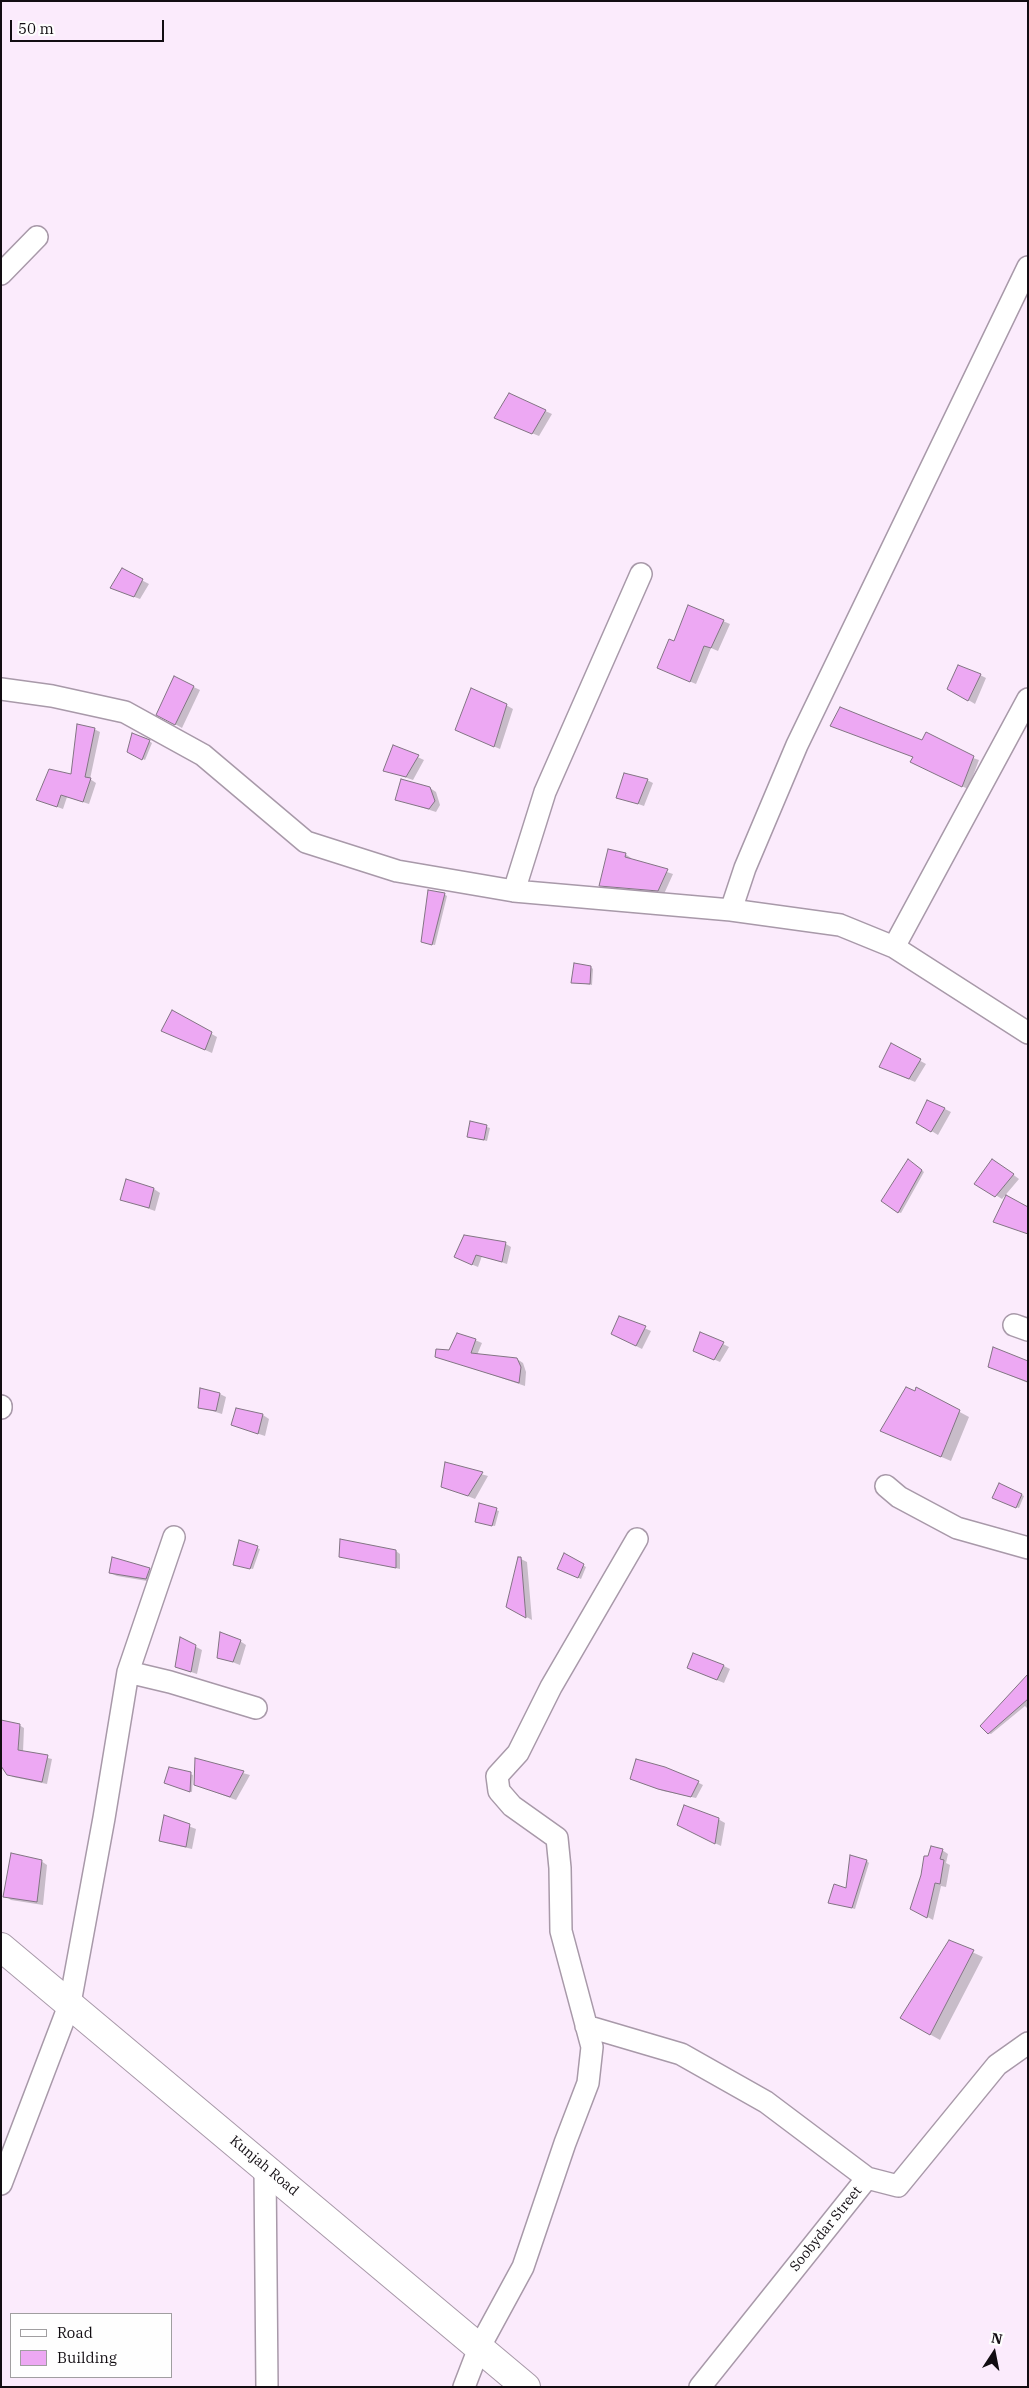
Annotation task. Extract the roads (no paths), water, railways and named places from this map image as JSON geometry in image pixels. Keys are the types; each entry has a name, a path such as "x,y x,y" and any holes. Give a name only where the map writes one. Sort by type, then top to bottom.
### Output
{"street":[{"path":"1,274 37,237"},
{"path":"731,910 745,868 797,745 1028,267"},
{"path":"514,892 545,792 641,574"},
{"path":"1,689 52,696 125,712 203,755 306,842 397,871 514,892 731,910 840,925 894,948 1028,1033"},
{"path":"894,948 1028,699"},
{"path":"886,1486 899,1497 958,1528 1028,1548"},
{"path":"1,2184 70,2003 104,1818 128,1672 174,1537"},
{"path":"464,2387 479,2348 522,2266 588,2083 592,2047 561,1931 560,1868 557,1838 512,1806 499,1791 497,1776 518,1753 551,1687 637,1539"},
{"path":"128,1672 170,1682 256,1708"},
{"name":"Kunjah Road","path":"1,1947 526,2387"},
{"path":"586,2026 681,2054 766,2102 867,2178"},
{"name":"Soobydar Street","path":"700,2387 867,2178 898,2186 997,2065 1028,2043"},
{"path":"265,2168 267,2387"}]}
